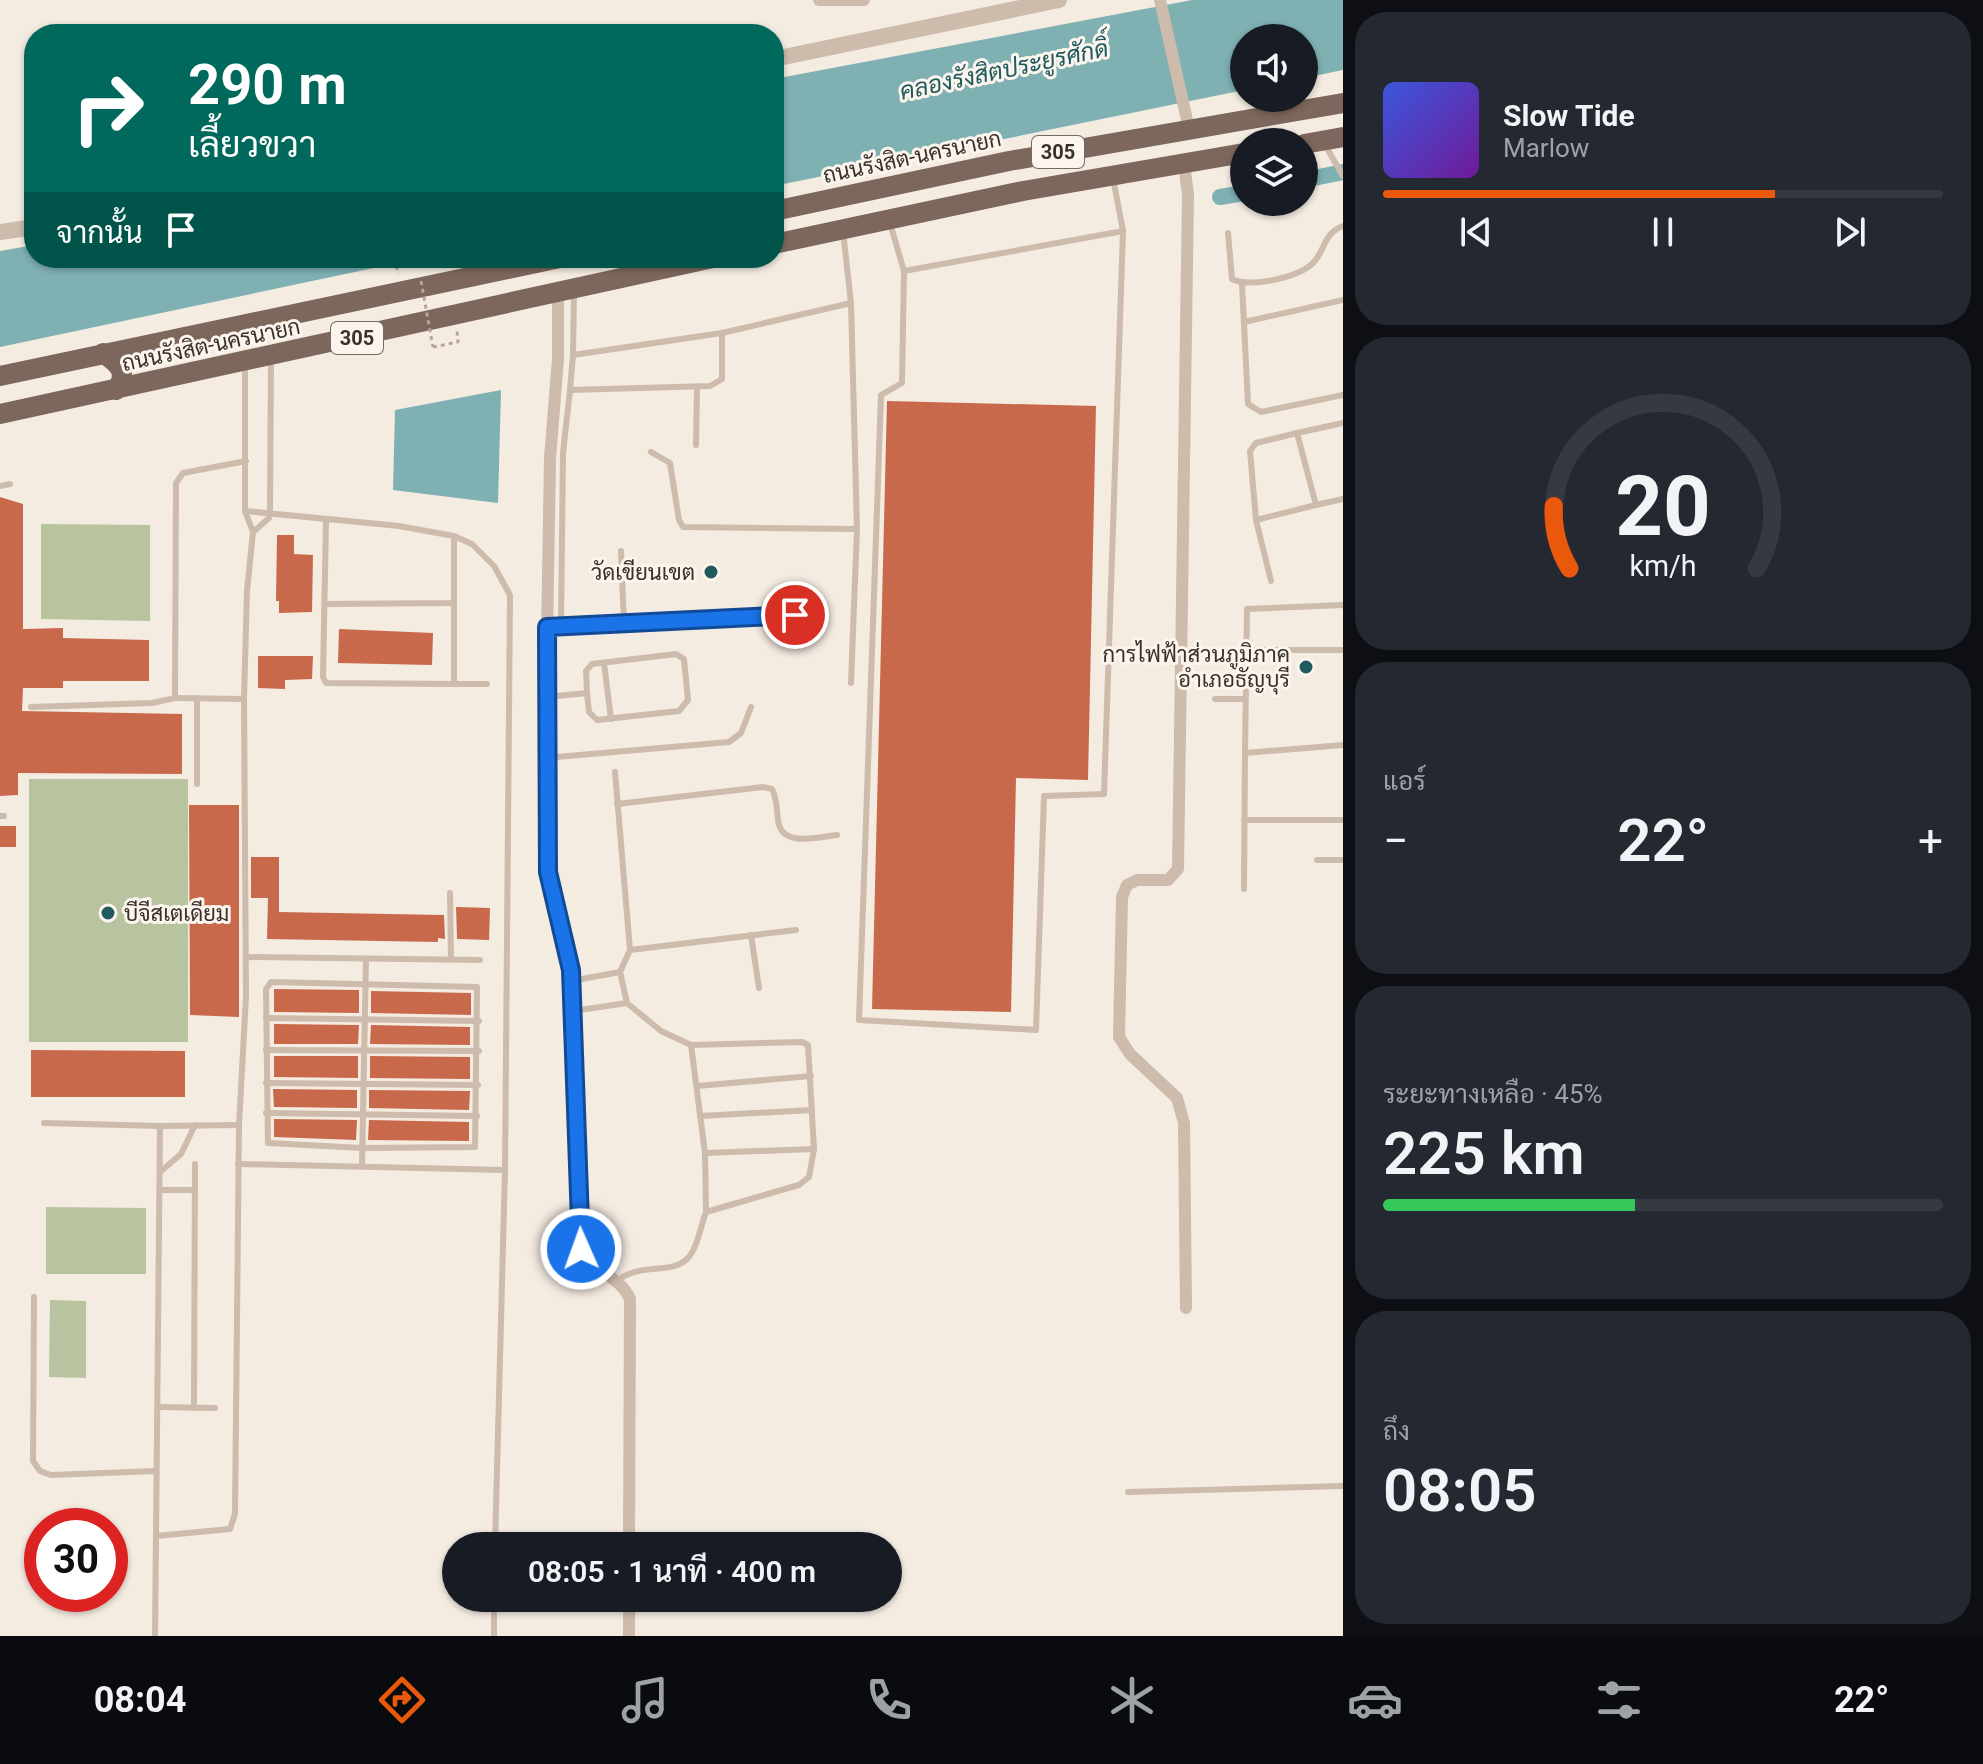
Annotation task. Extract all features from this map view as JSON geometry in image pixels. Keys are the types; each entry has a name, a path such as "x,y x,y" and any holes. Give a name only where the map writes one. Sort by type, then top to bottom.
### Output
{"main road":[{"name":"ถนนรังสิต-นครนายก","path":"1318,107 1343,103"},
{"name":"ถนนรังสิต-นครนายก","path":"784,209 939,175 1285,112"},
{"name":"305","path":"784,242 1112,175 1230,155"},
{"name":"ถนนรังสิต-นครนายก","path":"0,376 512,268"},
{"name":"ถนนรังสิต-นครนายก","path":"0,414 245,363 668,268"},
{"path":"186,336 180,359 193,374"},
{"path":"103,353 118,363 123,372 123,380 116,390"}],"street":[{"path":"819,0 864,0"},
{"path":"784,57 1059,0"},
{"path":"1160,0 1189,129"},
{"path":"1184,163 1188,195 1178,869 1168,880 1137,880 1127,885 1122,897 1119,1025 1125,1047 1177,1098 1181,1108 1184,1123 1186,1308"},
{"path":"0,232 24,228"},
{"path":"566,291 554,627 546,697 548,872 571,981 581,1249 590,1264 625,1287 632,1312 629,1532"},
{"path":"629,1612 629,1636"}],"lane":[{"path":"1324,141 1332,163 1343,176"},
{"path":"889,219 904,271 902,383 881,395 859,1020 1036,1030 1044,796 1104,794 1123,231 1112,175"},
{"path":"1228,233 1228,265 1232,279 1242,284 1292,275 1312,264 1327,234 1343,226"},
{"path":"843,229 851,303 857,529 851,683"},
{"path":"904,271 1123,231"},
{"path":"1242,284 1248,404 1261,412 1343,395"},
{"path":"566,291 573,355 563,453 554,627 795,615"},
{"path":"1244,322 1343,300"},
{"path":"573,355 722,333 851,303"},
{"path":"570,390 717,384 722,379 722,333"},
{"path":"253,532 269,518 270,512 271,357"},
{"path":"156,1536 230,1529 235,1514 238,1164 246,957 244,699 247,591 253,532 245,511 245,363"},
{"path":"696,445 697,387"},
{"path":"1271,581 1256,520 1252,446 1343,423"},
{"path":"1297,433 1316,505"},
{"path":"651,452 670,463 679,520 683,527 857,529"},
{"path":"175,698 176,483 183,473 246,461"},
{"path":"0,486 10,484"},
{"path":"1256,520 1343,499"},
{"path":"245,511 399,526 454,536 472,544 494,566 510,595 505,1170 495,1532"},
{"path":"326,521 323,677 326,683 487,684"},
{"path":"454,536 454,684"},
{"path":"621,551 624,623"},
{"path":"325,604 454,603"},
{"path":"1244,889 1245,614 1252,607 1343,605"},
{"path":"1245,650 1343,650"},
{"path":"676,654 684,659 688,700 684,707 647,716 591,717 587,693 587,667 676,654"},
{"path":"604,663 611,719"},
{"path":"546,697 587,693"},
{"path":"31,707 152,703 175,698 244,699"},
{"path":"197,698 197,784"},
{"path":"1215,699 1244,699"},
{"path":"545,758 729,742 741,733 751,707"},
{"path":"1245,753 1343,745"},
{"path":"615,772 630,950 620,972 627,1003 661,1031 691,1045 802,1042 810,1050 813,1168 799,1185 706,1212"},
{"path":"617,804 763,787 772,789 775,795 779,828 784,836 793,839 837,835"},
{"path":"1244,820 1343,820"},
{"path":"1317,860 1343,860"},
{"path":"450,893 451,959"},
{"path":"630,950 796,930"},
{"path":"751,935 759,988"},
{"path":"246,957 480,960"},
{"path":"362,1166 366,959"},
{"path":"571,981 620,972"},
{"path":"271,982 366,982 473,984 480,992 475,1147 362,1148 268,1143 266,989 271,982"},
{"path":"573,1011 627,1003"},
{"path":"266,1018 479,1021"},
{"path":"617,1281 628,1272 676,1266 690,1257 706,1212 705,1153 691,1045"},
{"path":"266,1050 479,1051"},
{"path":"697,1086 811,1076"},
{"path":"266,1083 478,1085"},
{"path":"700,1116 812,1110"},
{"path":"266,1113 477,1116"},
{"path":"44,1123 239,1125"},
{"path":"160,1172 181,1154 195,1125"},
{"path":"155,1636 160,1126"},
{"path":"284,1146 284,1165"},
{"path":"443,1149 443,1168"},
{"path":"705,1153 814,1149"},
{"path":"194,1408 195,1164"},
{"path":"238,1164 505,1170"},
{"path":"160,1190 195,1190"},
{"path":"34,1297 33,1461 40,1471 51,1475 156,1471"},
{"path":"158,1407 215,1408"},
{"path":"1128,1492 1343,1486"},
{"path":"494,1612 494,1636"}],"path":[{"path":"397,268 398,273"},
{"path":"421,281 433,347 458,342 455,316"}],"green space":[{"path":"41,524 150,525 150,621 41,619"},
{"path":"29,779 188,779 188,1042 29,1042"},
{"path":"46,1207 146,1208 146,1274 46,1274"},
{"path":"50,1300 86,1301 86,1378 49,1377"}],"water":[{"name":"คลองรังสิตประยูรศักดิ์","path":"1192,0 1343,0 1343,70 1318,75 1318,24 1230,24 1230,93 784,184 784,77"},
{"path":"24,247 24,268 374,268 0,347 0,251"},
{"path":"501,390 498,503 393,490 395,410"}],"building":[{"path":"887,401 1096,406 1088,780 1016,778 1011,1012 872,1009"},
{"path":"0,497 23,504 23,629 63,628 63,638 149,640 149,681 63,681 63,688 23,688 22,711 182,714 182,774 18,773 18,795 0,796"},
{"path":"277,535 294,535 294,554 313,555 312,612 279,613 279,601 276,601"},
{"path":"339,629 433,633 432,665 338,663"},
{"path":"258,656 313,656 312,679 285,680 285,689 258,688"},
{"path":"189,805 239,805 239,1017 190,1015"},
{"path":"0,826 16,826 16,847 0,847"},
{"path":"251,857 279,857 279,912 444,915 445,939 438,938 438,942 267,939 268,898 251,898"},
{"path":"456,907 490,908 489,940 457,939"},
{"path":"274,989 359,990 359,1013 274,1012"},
{"path":"371,991 471,993 471,1015 371,1013"},
{"path":"274,1024 359,1025 358,1044 274,1044"},
{"path":"371,1025 470,1027 470,1045 370,1044"},
{"path":"31,1050 185,1051 185,1097 31,1097"},
{"path":"274,1056 358,1056 358,1078 274,1077"},
{"path":"370,1056 470,1057 470,1079 370,1078"},
{"path":"273,1089 357,1090 357,1108 274,1107"},
{"path":"369,1090 470,1091 469,1110 369,1108"},
{"path":"274,1119 357,1120 356,1140 274,1137"},
{"path":"369,1120 469,1122 469,1141 368,1140"}],"waterway":[{"path":"1318,177 1343,172"},
{"path":"1220,197 1230,195"}],"place":[{"name":"วัดเขียนเขต","path":"711,572"},
{"name":"การไฟฟ้าส่วนภูมิภาค อำเภอธัญบุรี","path":"1306,667"},
{"name":"บีจีสเตเดียม","path":"108,913"}],"route":[{"path":"581,1249 571,970 548,872 545,758 547,627 795,615"}]}
